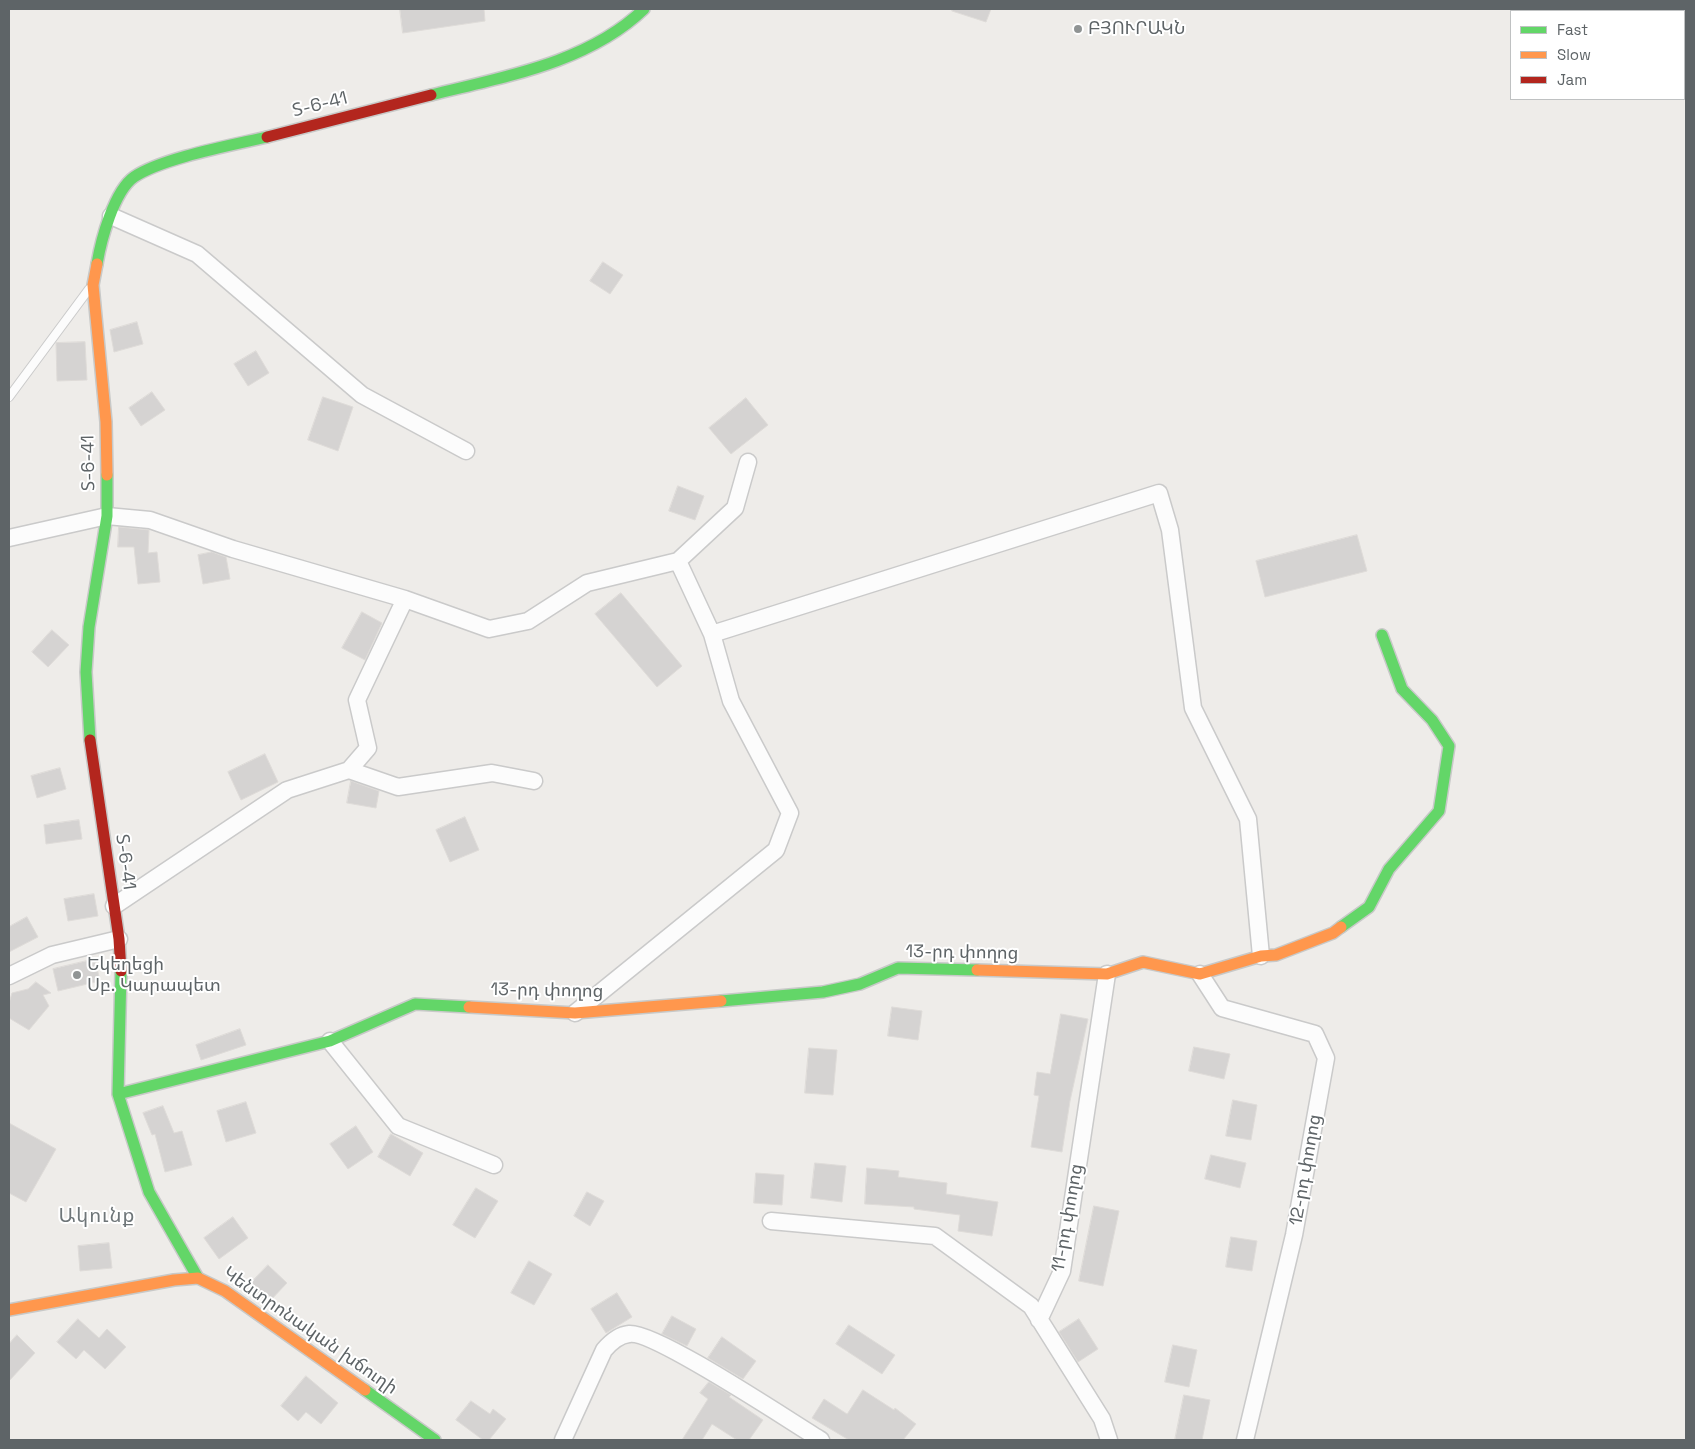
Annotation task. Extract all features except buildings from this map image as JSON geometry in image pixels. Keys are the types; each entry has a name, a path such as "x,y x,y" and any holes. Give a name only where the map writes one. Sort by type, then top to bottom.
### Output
{"main road":[{"name":"Տ-6-41","path":"198,1278 149,1192 118,1094 122,988 119,939 89,734 86,672 89,627 107,516 106,422 92,285 99,250 119,194 134,176 164,164 522,72 568,56 614,33 644,9"},
{"name":"13-րդ փողոց","path":"118,1094 330,1041 415,1004 575,1013 823,992 860,984 898,968 1107,974 1143,962 1200,974 1261,956 1276,955 1333,932 1369,907 1389,869 1439,811 1449,746 1432,720 1402,689 1382,635"},
{"name":"Կենտրոնական խճուղի","path":"9,1310 186,1278 198,1278 212,1283 225,1291 435,1440"}],"street":[{"path":"111,216 197,254 362,395 466,451"},
{"path":"9,538 107,516 150,520 233,549 405,599 489,629 528,621 587,583 678,561 735,508 748,462"},
{"path":"712,634 1159,493 1170,530 1193,708 1248,819 1261,956"},
{"path":"575,1013 776,850 790,813 731,701 712,634 678,561"},
{"path":"114,906 286,790 349,770 368,748 357,700 405,599"},
{"path":"349,770 398,787 492,774 534,781"},
{"path":"9,976 52,955 119,939"},
{"name":"11-րդ փողոց","path":"1039,1320 1062,1271 1107,974"},
{"name":"12-րդ փողոց","path":"1200,974 1222,1008 1315,1034 1326,1058 1294,1235 1245,1440"},
{"path":"330,1041 398,1126 494,1165"},
{"path":"770,1221 935,1236 1031,1306 1102,1419 1109,1440"},
{"path":"563,1440 604,1350 611,1342 628,1334 644,1335 705,1368 821,1440"}],"lane":[{"path":"9,398 92,285"}],"traffic: fast":[{"path":"431,95 544,66 597,43 622,27 644,9"},
{"path":"97,264 105,230 115,204 120,193 134,177 146,170 179,158 267,137"},
{"path":"90,740 86,672 89,627 107,516 107,475"},
{"path":"1341,927 1369,907 1389,869 1439,811 1449,746 1432,720 1402,689 1382,635"},
{"path":"721,1001 823,992 860,984 898,968 977,970"},
{"path":"121,971 118,1094 149,1192 198,1278"},
{"path":"118,1094 330,1041 415,1004 469,1007"},
{"path":"365,1390 435,1440"}],"traffic: slow":[{"path":"97,264 93,285 106,422 107,475"},
{"path":"977,970 1107,974 1143,962 1200,974 1261,956 1276,955 1333,933 1341,927"},
{"path":"469,1007 575,1013 721,1001"},
{"path":"9,1310 174,1280 198,1278 225,1291 365,1390"}],"traffic: jam":[{"path":"267,137 431,95"},
{"path":"90,740 119,939 121,971"}],"place":[{"name":"ԲՅՈՒՐԱԿՆ","path":"1078,29"},
{"name":"Եկեղեցի Սբ. Կարապետ","path":"77,975"}],"district":[{"name":"Ակունք","path":"97,1217"}]}
